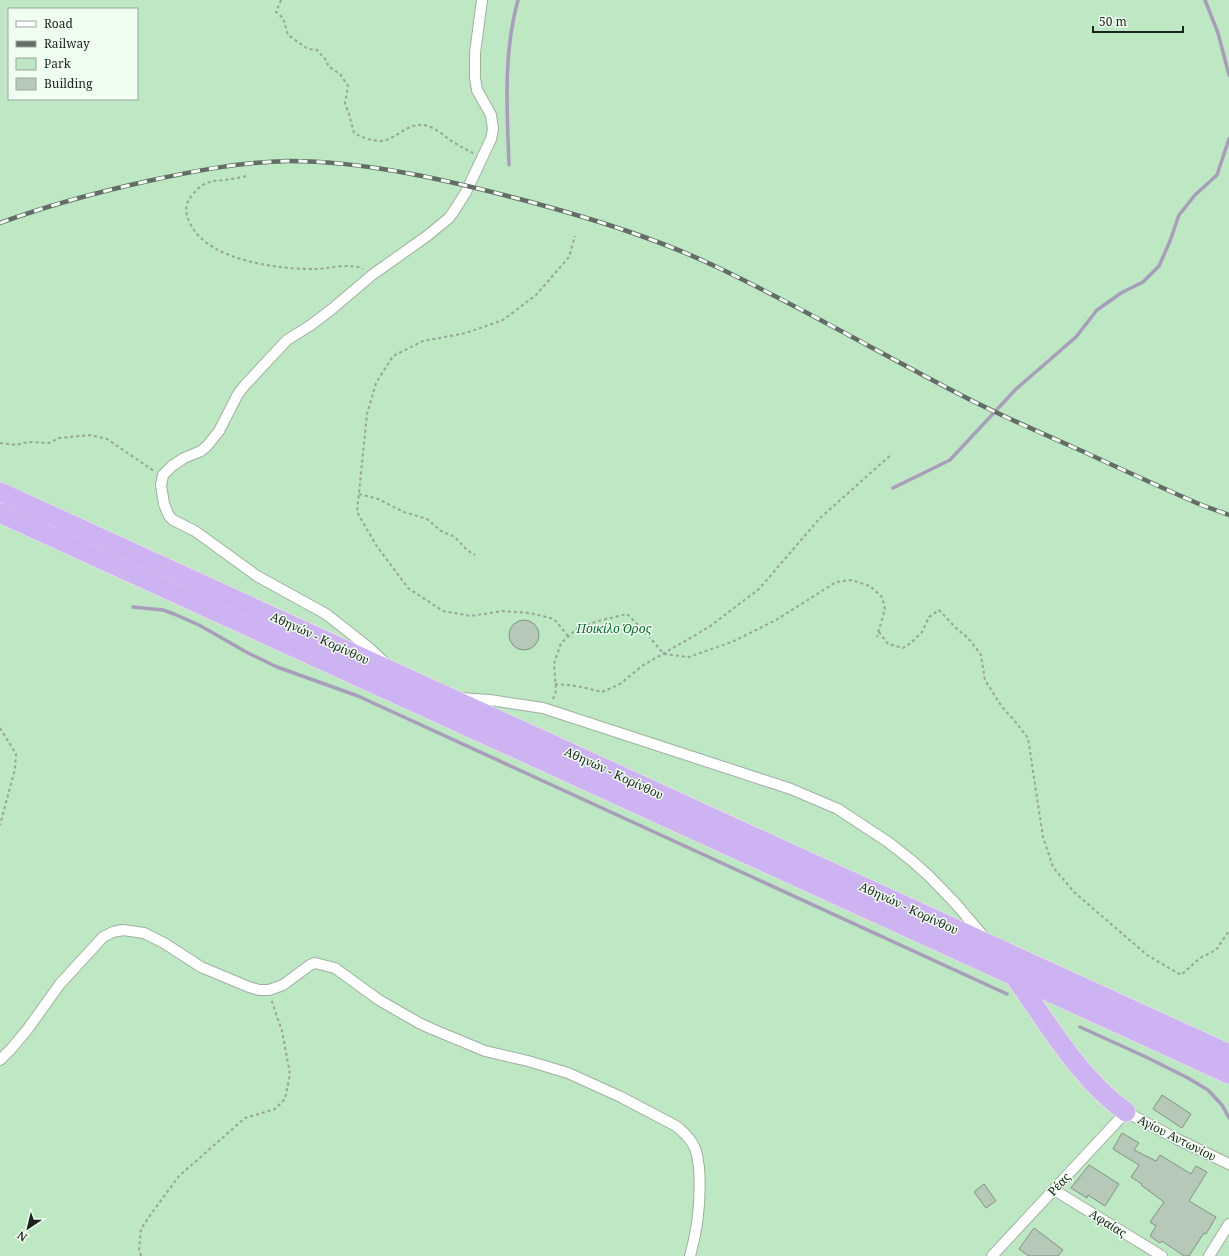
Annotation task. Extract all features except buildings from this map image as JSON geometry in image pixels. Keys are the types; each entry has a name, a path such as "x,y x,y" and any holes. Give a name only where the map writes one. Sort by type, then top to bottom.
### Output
{"highway":[{"name":"Αθηνών - Κορίνθου","path":"0,492 1229,1054"},
{"name":"Αθηνών - Κορίνθου","path":"0,513 1229,1074"},
{"path":"1015,977 1075,1061 1101,1091 1126,1112"}],"street":[{"path":"395,673 368,648 326,614 257,576 195,531 173,520 169,516 164,504 161,485 163,475 172,466 208,446 219,430 238,394 287,340 311,325 372,275 428,236 449,218 454,211 466,192 491,139 493,129 491,115 477,90 475,78 475,54 482,0"},
{"path":"450,698 490,700 548,710 791,789 838,809 888,842 929,876 956,904 990,945"},
{"path":"0,1060 27,1030 60,984 103,936 113,932 123,930 144,933 164,943 201,967 248,987 269,990 283,985 310,965 315,963 322,964 341,972 379,1000 418,1023 486,1051 528,1061 568,1074 621,1096 676,1126 689,1137 698,1155 699,1198 690,1256"},
{"name":"Αγίου Αντωνίου","path":"1126,1112 1229,1164"},
{"name":"Ρέας","path":"998,1254 1054,1190 1126,1112"},
{"name":"Αφαίας","path":"1054,1190 1162,1256"},
{"path":"1209,1256 1229,1224"}],"path":[{"path":"281,0 276,12 283,18 288,35 308,49 317,50 328,66 340,74 348,86 345,103 354,133 374,140 382,141 389,139 395,134 409,127 424,125 433,128 459,146 482,158"},
{"path":"246,176 210,182 196,191 190,198 186,205 187,217 193,230 200,238 224,254 257,262 287,268 304,269 351,266 360,267 372,275"},
{"path":"568,636 554,619 530,613 502,611 470,616 443,611 408,588 376,545 357,512 367,414 376,383 393,356 423,341 466,333 503,320 536,295 569,257 575,236"},
{"path":"0,443 16,445 28,442 49,443 59,438 90,435 108,439 146,466 163,475"},
{"path":"555,684 577,686 602,692 620,684 642,666 709,627 759,589 820,518 892,454"},
{"path":"359,494 378,499 404,512 427,518 441,531 455,537 466,550 475,555"},
{"path":"548,710 556,691 554,664 561,643 578,627 626,614 646,633 664,654 689,657 734,641 776,620 836,582 851,580 870,586 882,596 885,609 877,637"},
{"path":"879,632 888,644 903,648 911,643 922,632 929,617 939,610 958,630 967,637 981,655 985,680 1002,707 1028,738 1043,837 1053,867 1074,892 1147,955 1181,975 1200,958 1216,950 1229,931"},
{"path":"0,728 16,754 15,769 0,825"},
{"path":"141,1256 141,1229 179,1176 245,1118 275,1109 285,1099 290,1074 282,1031 274,1010 269,990"}],"green space":[{"name":"Ποικίλο Όρος","path":"0,0 1229,0 1229,1256 0,1256"}],"waterway":[{"path":"509,165 507,103 508,61 513,20 518,0"},
{"path":"1205,0 1218,33 1229,75"},
{"path":"893,488 950,460 1016,389 1076,337 1097,310 1121,293 1143,282 1159,266 1179,215 1195,195 1217,175 1229,139"},
{"path":"133,607 163,610 199,625 248,653 277,667 358,696 1007,994"},
{"path":"1080,1027 1146,1057 1208,1090 1222,1105 1229,1118"}],"railway":[{"path":"0,223 18,216 92,194 129,185 183,174 253,163 288,161 348,164 379,168 469,186 576,215 650,239 698,258 781,299 989,409 1184,498 1229,515"}]}
